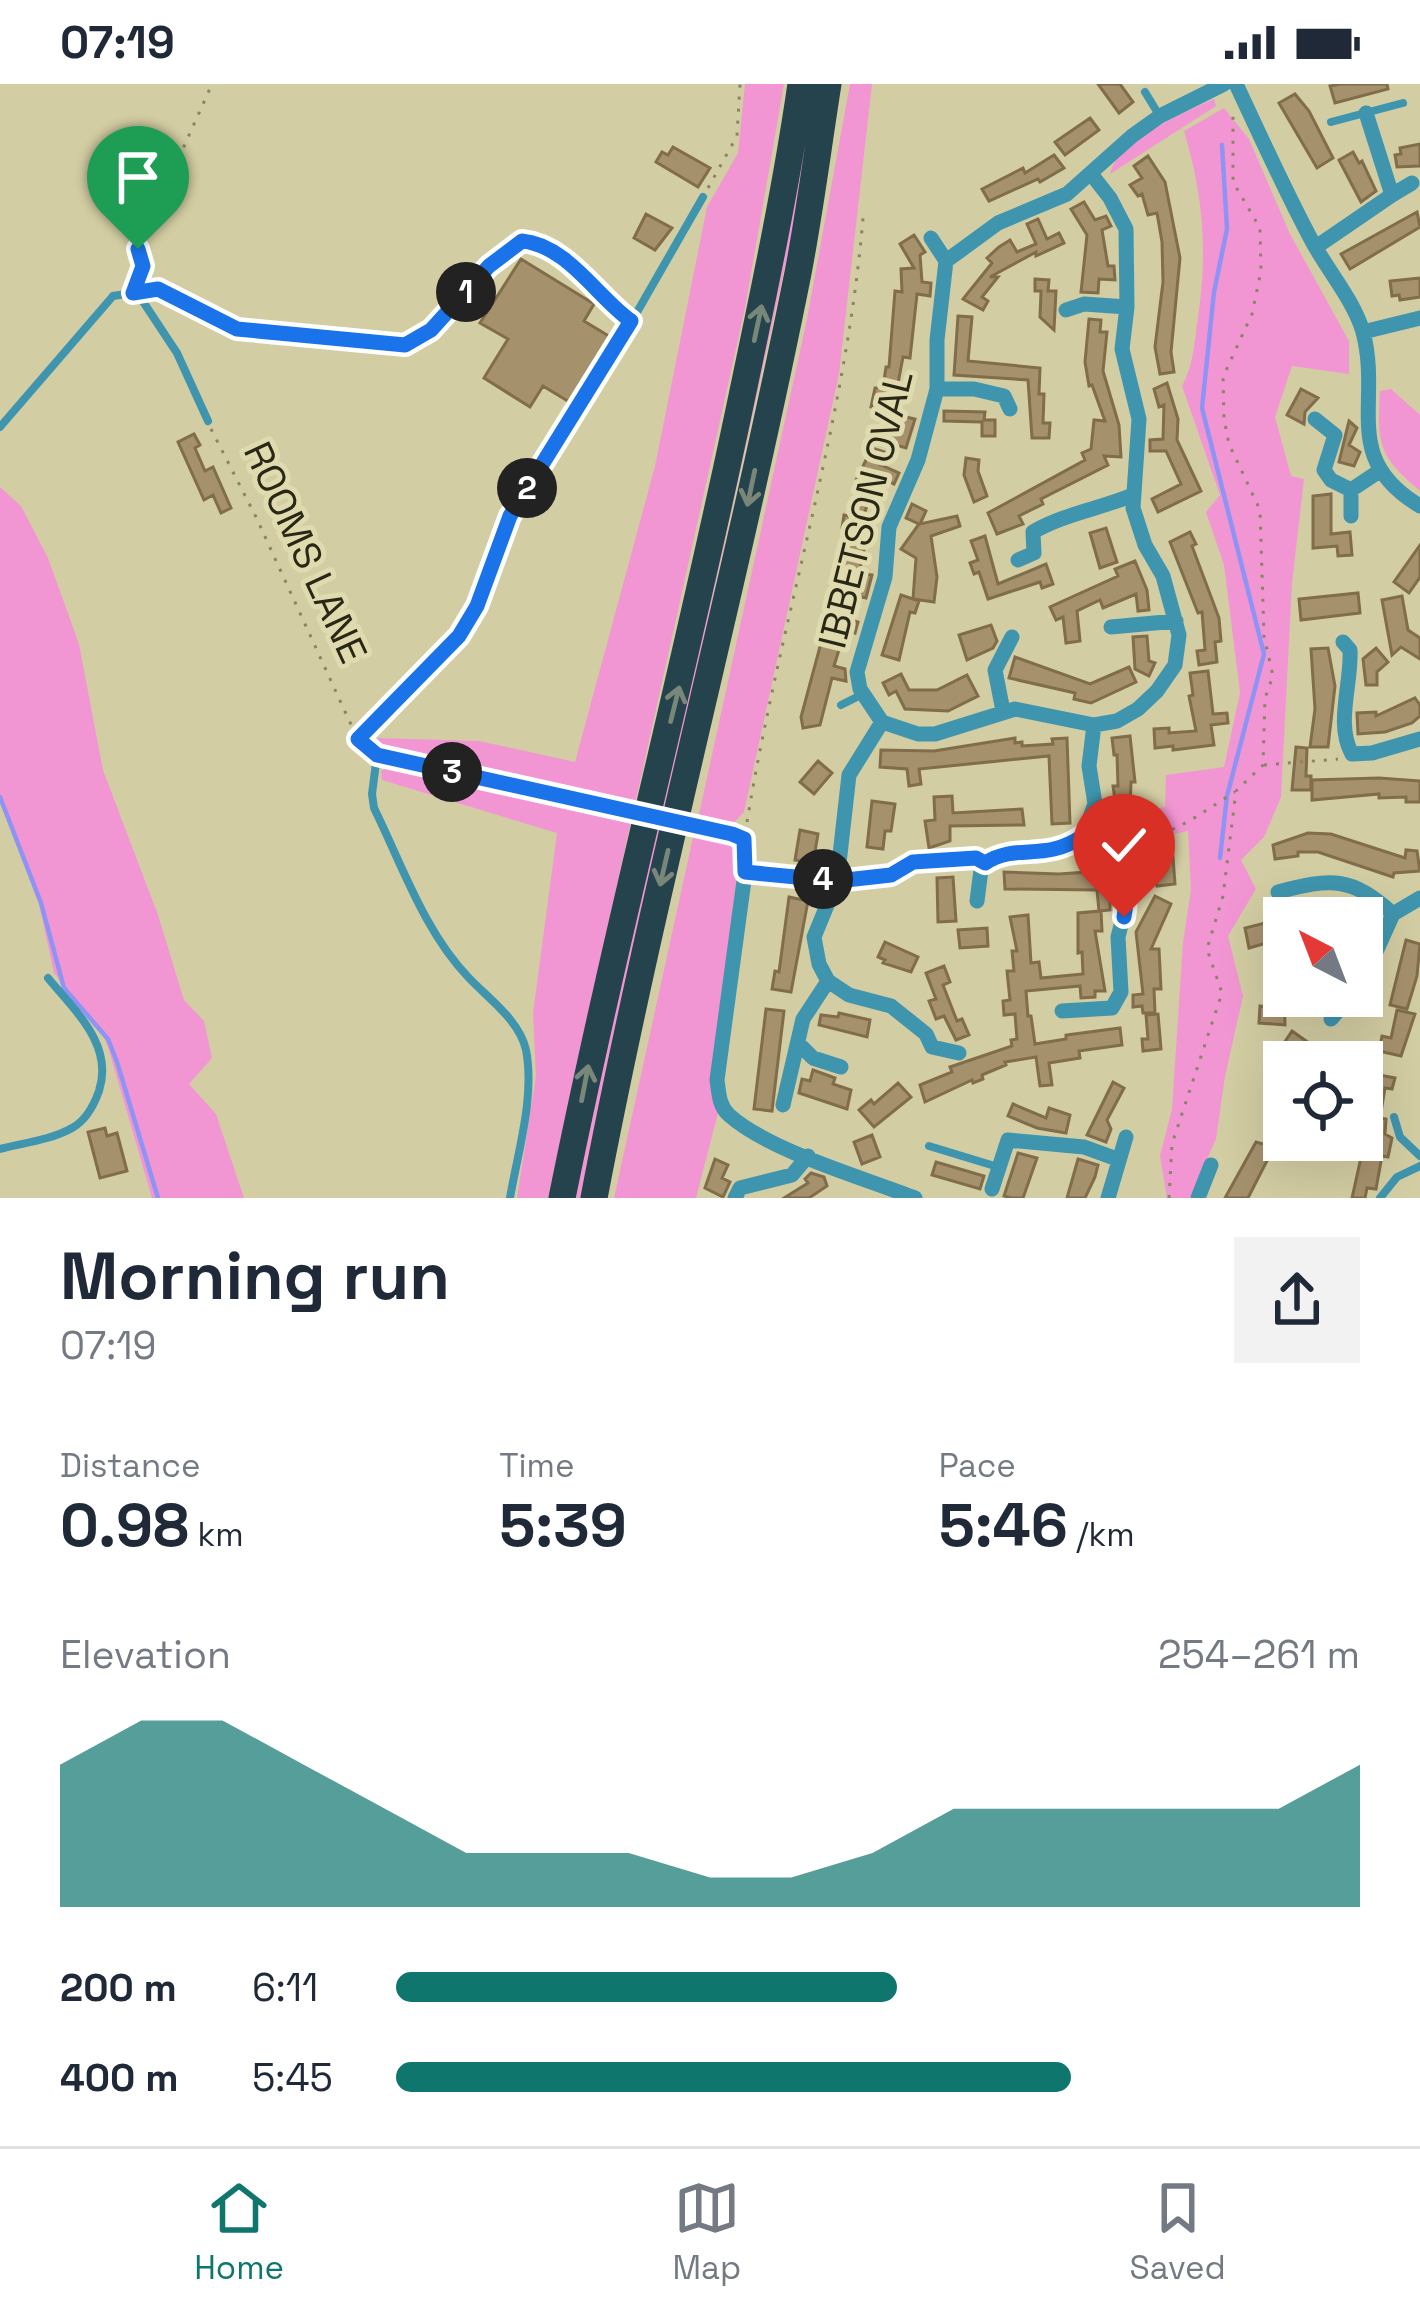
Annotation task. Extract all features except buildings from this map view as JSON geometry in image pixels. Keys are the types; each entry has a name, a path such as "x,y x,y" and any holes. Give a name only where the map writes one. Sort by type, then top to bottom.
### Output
{"highway":[{"path":"562,1198 601,1006 688,655 774,247 801,84"},
{"path":"594,1198 627,1024 799,269 828,84"}],"street":[{"path":"932,238 946,261 998,223 1067,194 1160,116 1224,84"},
{"path":"1236,84 1363,332 1370,385 1366,434 1381,470 1400,494 1420,506"},
{"path":"1366,113 1392,195"},
{"path":"959,1053 932,1047 926,1034 891,1006 849,995 828,982 814,937 837,881 849,775 882,722 918,734 935,734 1015,709 1094,725 1118,721 1138,710 1174,665 1179,635 1176,621 1162,576 1145,545 1132,495 1139,418 1122,350 1126,229 1092,175"},
{"path":"1316,247 1392,195 1416,190"},
{"name":"IBBETSON OVAL","path":"882,722 862,694 857,672 885,577 889,527 918,460 937,388 946,261"},
{"path":"1066,310 1084,304 1127,307"},
{"path":"1363,332 1420,318"},
{"path":"937,388 1004,395 1010,409"},
{"path":"1315,419 1335,435 1324,470 1331,480 1351,490"},
{"path":"1351,490 1381,470"},
{"path":"1351,490 1351,516"},
{"path":"1018,560 1034,553 1033,532 1048,523 1132,495"},
{"path":"1111,627 1176,621"},
{"path":"1003,711 995,670 1012,637"},
{"path":"1343,642 1351,664 1346,742 1352,754 1420,739"},
{"path":"977,901 981,860 1019,852 1049,853 1087,829 1095,804 1090,766 1094,725"},
{"path":"1062,1010 1112,1008 1120,992 1118,937 1128,898 1122,878 1087,829"},
{"path":"738,837 745,872 717,1080 720,1103 729,1115 757,1133 915,1198"},
{"path":"1278,892 1340,881 1368,892 1393,914"},
{"path":"1383,936 1393,914 1420,898"},
{"path":"783,1105 803,1019 828,982"},
{"path":"799,1044 813,1058 841,1066"},
{"path":"1108,1198 1126,1137"},
{"path":"992,1190 1008,1140 1084,1148 1117,1159"},
{"path":"736,1198 740,1188 792,1175 808,1156"},
{"path":"1198,1198 1211,1165"}],"lane":[{"path":"1145,92 1160,116"},
{"path":"1331,122 1403,103"},
{"path":"703,197 510,516 477,606 459,636 358,739 377,755 738,837"},
{"path":"0,427 113,296 158,289 237,329 405,345 431,330 489,266 522,241 535,242 590,280 605,302 631,321"},
{"name":"ROOMS LANE","path":"113,296 140,297 176,353 208,422"},
{"path":"842,704 862,694"},
{"path":"377,755 374,808 435,936 513,1023 526,1047 528,1088 510,1198"},
{"path":"0,1149 77,1126 94,1105 102,1083 102,1051 48,978"},
{"path":"1394,1117 1400,1137 1420,1156"},
{"path":"929,1146 999,1167"},
{"path":"1380,1198 1397,1177 1420,1166"}],"path":[{"path":"133,293 143,266 138,249 212,84"},
{"path":"703,197 736,136 740,84"},
{"path":"1233,102 1233,182 1260,228 1261,271 1252,314 1222,377 1229,444 1260,510 1264,636 1273,676 1265,698 1262,765"},
{"path":"738,837 842,376 862,218"},
{"name":"ROOMS LANE","path":"208,422 358,739"},
{"path":"1087,829 1119,837 1171,833 1236,791 1262,765 1361,755"},
{"path":"1169,1198 1172,1144 1222,994 1207,949 1223,896 1236,791"},
{"path":"745,872 837,881 891,875 913,862 981,860"}],"shaded area":[{"path":"745,84 784,84 745,308 635,804 383,746 377,738 479,741 575,762 655,466 707,207 738,153"},
{"path":"811,84 817,84 795,221 581,1198 575,1198"},
{"path":"850,84 872,84 839,374 744,812 730,827 698,819 807,319"},
{"path":"1214,99 1216,106 1110,174 1125,150 1139,139"},
{"path":"1224,108 1249,139 1290,234 1349,341 1349,374 1292,366 1275,417 1291,476 1304,479 1292,583 1281,797 1264,837 1241,860 1256,889 1228,936 1243,996 1216,1139 1190,1198 1167,1198 1160,1156 1172,1109 1191,890 1188,831 1122,845 1124,816 1165,807 1166,775 1224,767 1240,693 1224,565 1206,512 1220,495 1182,386 1194,348 1203,250 1200,203 1184,131"},
{"path":"1391,389 1420,415 1420,491 1383,447 1380,391"},
{"path":"0,487 21,506 48,558 79,644 103,770 158,915 184,1000 204,1021 212,1058 189,1084 216,1114 244,1198 152,1198 100,1028 54,973 39,904 0,800"},
{"path":"392,764 631,821 548,1198 517,1198 536,1076 533,1013 557,833 382,780 381,771"},
{"path":"694,833 727,840 739,857 711,1093 718,1113 696,1198 614,1198"}],"waterway":[{"path":"1220,858 1227,796 1264,654 1202,408 1214,292 1227,229 1222,145"},
{"path":"0,797 41,903 64,988 108,1039 158,1198"}],"route":[{"path":"138,249 143,266 133,293 158,289 237,329 405,345 431,330 489,266 522,241 535,242 590,280 605,302 631,321 510,516 477,606 459,636 358,739 366,749 732,834 744,839 745,872 837,881 891,875 913,862 976,858 985,863 1019,852 1049,853 1083,836 1122,878 1128,898 1124,917"}]}
